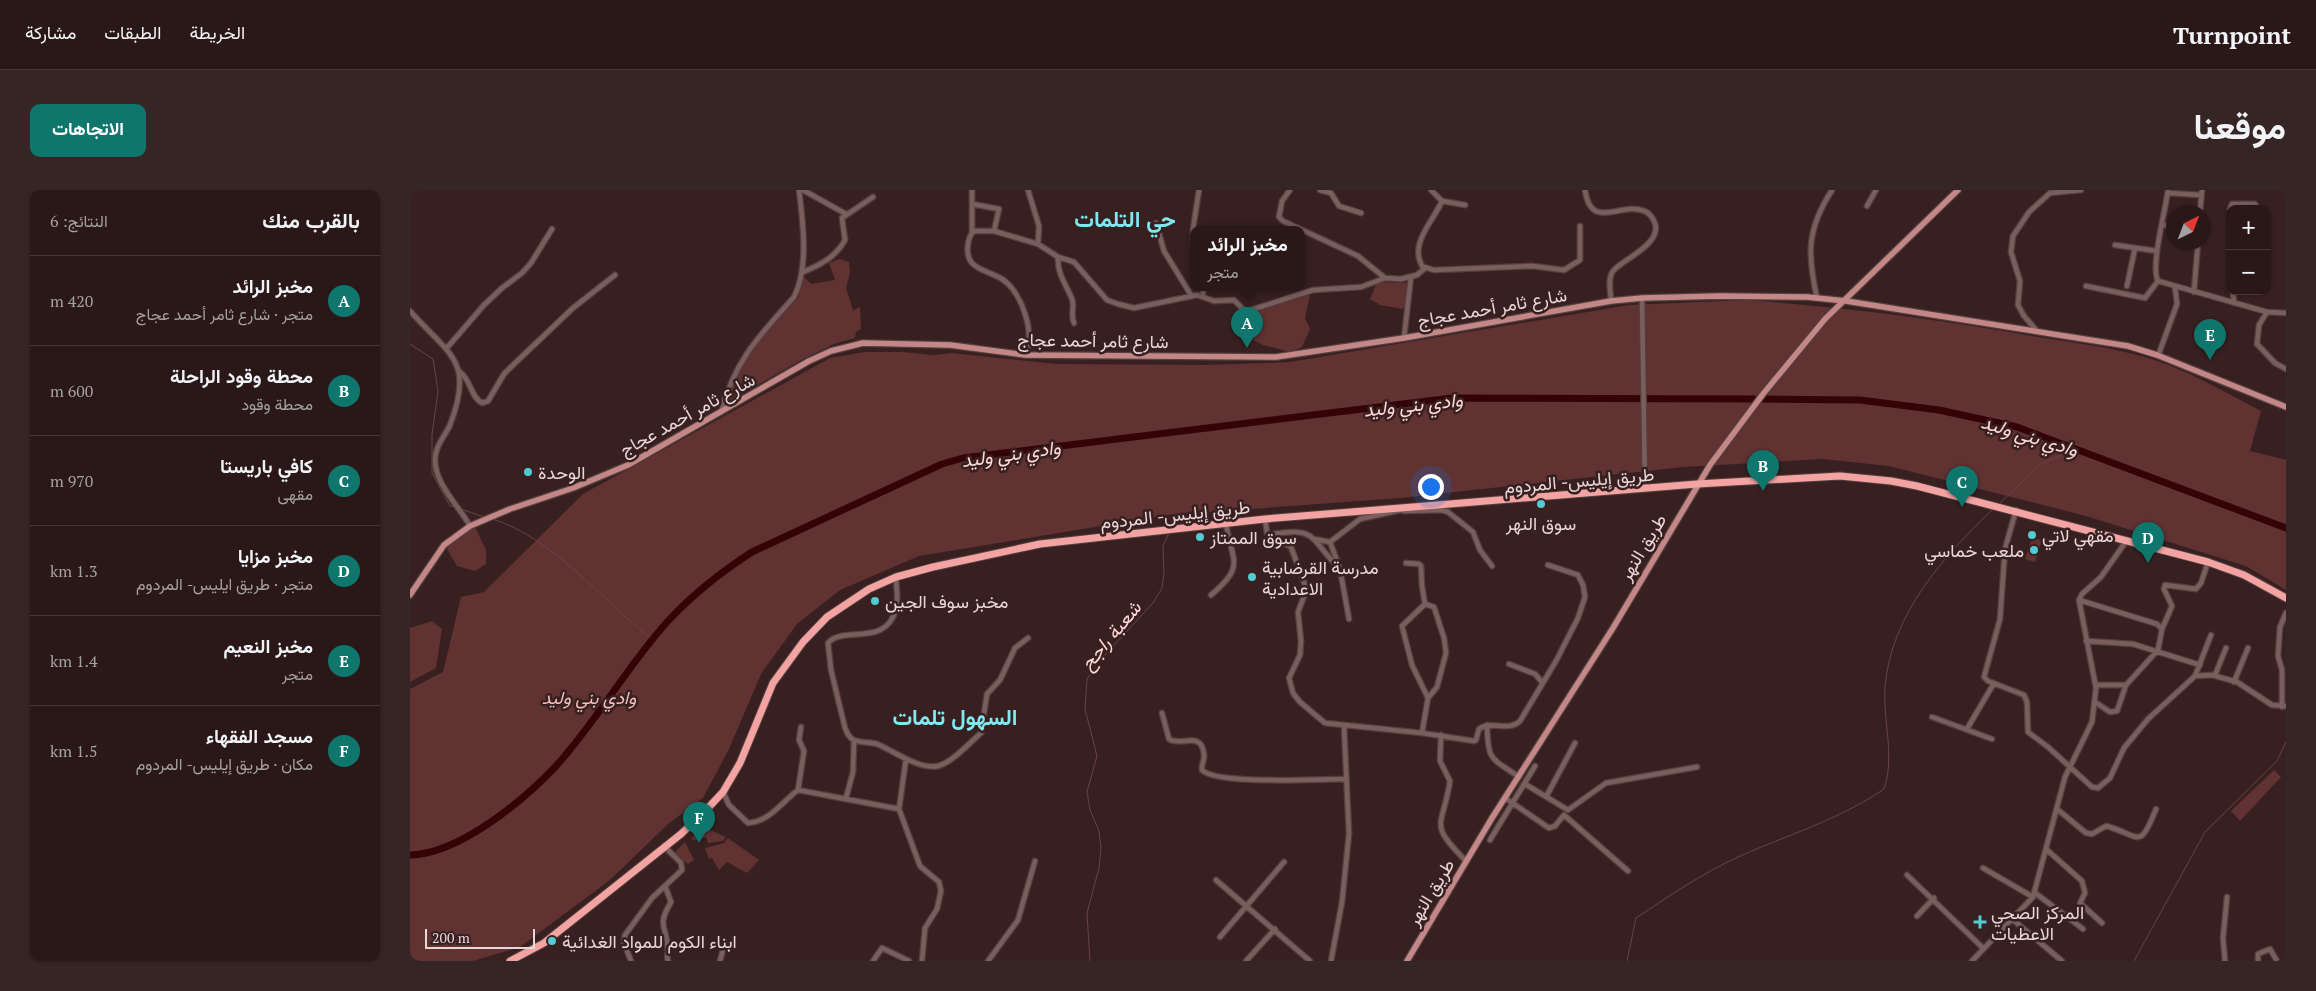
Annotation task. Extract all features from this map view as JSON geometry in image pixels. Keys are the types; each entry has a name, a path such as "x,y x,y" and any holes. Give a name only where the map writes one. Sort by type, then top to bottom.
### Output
{"highway":[{"name":"طريق إيليس- المردوم","path":"510,961 544,943 695,822 723,792 750,744 774,683 803,642 827,616 852,599 896,578 1040,544 1226,523 1405,510 1697,484 1823,477 1858,477 1917,486 2016,510 2208,562 2244,575 2286,598"}],"main road":[{"name":"طريق النهر","path":"1407,961 1466,861 1613,628 1697,484 1738,426 1825,319 1846,301 1958,190"},
{"name":"شارع ثامر أحمد عجاج","path":"410,595 444,545 470,526 611,473 720,414 809,361 831,351 863,343 950,345 1025,355 1276,357 1404,338 1611,301 1642,298 1816,298 1846,301 2128,346 2158,356 2286,408"}],"street":[{"path":"720,414 727,387 746,353 754,341 794,297 803,272 802,214 799,190"},
{"path":"803,190 846,214"},
{"path":"972,190 972,232 968,254 972,263 1009,284 1022,303 1029,348 1025,355"},
{"path":"1028,190 1039,226 1038,244"},
{"path":"1194,226 1199,190"},
{"path":"1290,190 1278,210 1279,217 1294,226"},
{"path":"1320,190 1331,193 1339,206 1361,213"},
{"path":"1431,190 1442,200 1465,205"},
{"path":"1585,190 1591,208 1594,210 1608,213 1634,209 1643,210 1654,220 1656,226 1654,236 1646,246 1612,272 1609,280 1611,301"},
{"path":"1816,298 1810,254 1812,233 1817,214 1832,190"},
{"path":"1867,206 1876,190"},
{"path":"2037,331 2024,316 2018,305 2020,282 2011,252 2011,244 2019,224 2050,192 2081,190"},
{"path":"2201,193 2168,191 2157,251 2155,274 2158,281 2267,312 2286,313"},
{"path":"803,272 826,262 844,243 845,237 842,220 846,214 854,211 873,197"},
{"path":"972,232 978,230 994,231 1038,244 1058,257 1074,262 1107,300 1118,304 1134,308 1191,295 1203,296 1214,301 1234,300 1244,310 1248,311 1292,295 1315,290 1361,287 1385,278 1401,279 1421,273 1424,269 1419,254 1420,239 1442,200"},
{"path":"2232,205 2236,202 2256,205"},
{"path":"972,204 999,209 994,231"},
{"path":"1156,223 1164,251 1191,295"},
{"path":"1422,267 1434,270 1532,266 1564,270 1580,260 1580,226"},
{"path":"446,349 484,305 531,263 552,229"},
{"path":"1305,231 1358,256 1385,278"},
{"path":"2115,245 2157,251"},
{"path":"2127,286 2135,248"},
{"path":"2194,292 2197,250"},
{"path":"1058,257 1059,272 1072,301 1071,313 1074,323"},
{"path":"460,372 467,379 476,399 482,403 488,401 512,366 573,308 615,275"},
{"path":"1404,338 1411,277"},
{"path":"2086,286 2145,298 2158,281"},
{"path":"1807,298 1814,287"},
{"path":"2158,356 2177,304 2176,287"},
{"path":"1203,291 1203,296"},
{"path":"2233,295 2234,303"},
{"path":"1642,298 1646,490"},
{"path":"410,311 458,364 460,372 459,387 451,422 437,449 435,460 443,486 470,526"},
{"path":"2267,312 2259,325 2257,344 2275,363 2286,369"},
{"path":"1314,539 1330,542 1360,519 1405,510 1441,510 1448,512 1473,532 1480,550 1492,566"},
{"path":"2016,510 2005,549 2000,619 1983,674 1986,679 2024,695 2027,702 2028,732 2092,788 2101,786 2110,778 2124,748 2148,718 2195,676 2211,635"},
{"path":"1264,520 1265,529 1269,535 1288,544 1294,551 1306,591 1298,612 1302,640 1300,655 1290,678 1291,687 1300,702 1321,720 1344,726 1441,735 1474,741 1479,729 1487,725 1511,726 1517,724 1556,661 1578,618 1585,597 1583,585 1578,575 1548,564"},
{"path":"1211,594 1228,580 1234,566 1235,556 1228,540 1226,523"},
{"path":"1269,535 1292,530 1304,531 1314,539 1340,569"},
{"path":"1972,961 2034,894 2069,766 2092,722 2096,685 2079,600 2082,594 2101,577 2127,540"},
{"path":"1330,542 1340,569 1349,618"},
{"path":"2094,702 2110,712 2115,712 2126,685 2158,650 2162,629 2172,606 2164,585 2196,589 2202,583 2208,562"},
{"path":"1406,563 1419,564 1421,566 1425,604"},
{"path":"896,578 896,608 885,625 871,634 833,638 828,643 845,728 849,736 854,740 878,745 906,760 939,765 981,733 987,694 1000,680 1015,648 1028,638"},
{"path":"2079,600 2158,624 2162,629"},
{"path":"1422,733 1428,698 1437,687 1446,645 1434,607 1425,604"},
{"path":"1425,604 1402,626 1412,665 1428,698"},
{"path":"2195,676 2214,675 2249,688 2272,705 2284,707 2282,672 2278,656 2280,627 2286,613"},
{"path":"2086,641 2118,642 2158,650 2200,665"},
{"path":"2214,675 2226,648"},
{"path":"2234,682 2248,648"},
{"path":"1509,664 1530,672 1542,682"},
{"path":"1967,729 1994,683"},
{"path":"2096,685 2126,685"},
{"path":"1162,713 1169,739 1172,741 1194,740 1200,744 1205,757 1202,770 1206,773 1229,780 1345,779"},
{"path":"1932,718 1992,739"},
{"path":"1487,725 1487,747 1490,755 1518,778"},
{"path":"1331,961 1342,902 1349,834 1344,726"},
{"path":"723,792 729,805 745,822 750,823 760,820 781,807 798,790 804,751 799,740 801,727"},
{"path":"1441,735 1440,761 1450,782 1441,812 1440,827 1453,848 1466,861"},
{"path":"846,798 853,772 854,740"},
{"path":"1546,797 1574,743"},
{"path":"906,760 900,809 920,866 939,882 941,891 937,909 925,928 922,961"},
{"path":"1490,840 1514,804 1534,766"},
{"path":"1505,798 1549,828 1555,826 1566,812 1606,783 1697,767"},
{"path":"1525,784 1566,812 1628,871"},
{"path":"798,790 900,809"},
{"path":"2057,809 2086,833 2092,834 2106,826 2136,838 2142,836 2147,831 2156,809"},
{"path":"631,961 624,943 625,935 652,898 681,872 683,867 664,846"},
{"path":"2046,850 2082,881 2085,893 2080,903 2102,923"},
{"path":"988,961 1018,920 1035,861"},
{"path":"1220,937 1284,862"},
{"path":"1983,868 2034,894 2083,929"},
{"path":"1907,875 1934,898 1983,948"},
{"path":"1216,880 1310,961"},
{"path":"665,886 671,902 665,912 663,923 668,949 666,956 668,961"},
{"path":"2225,961 2223,938 2227,897"},
{"path":"1917,916 1934,898"},
{"path":"2012,919 2062,961"},
{"path":"1246,961 1275,929"},
{"path":"720,961 725,942"},
{"path":"874,961 882,948 908,961"},
{"path":"2258,961 2258,954 2269,949 2277,961"}],"green space":[{"path":"840,259 849,262 850,273 846,288 853,310 860,307 861,329 856,332 855,338 834,344 803,359 728,402 728,395 752,347 798,298 804,277 811,284 835,280 829,263"},
{"path":"1377,282 1407,283 1407,299 1403,309 1380,305 1370,299"},
{"path":"1310,295 1305,318 1310,329 1302,347 1291,352 1263,345 1244,335 1257,309 1265,308 1277,301"},
{"name":"وادي بني وليد","path":"1746,300 1818,306 1925,319 2085,344 2124,352 2169,365 2261,411 2250,451 2286,460 2286,590 2246,566 2086,516 1889,466 1823,459 1683,467 1400,498 1168,515 919,556 840,590 797,624 761,674 729,749 703,798 668,824 610,880 520,947 473,961 410,961 410,689 443,672 461,597 484,592 583,494 830,358 864,352 903,352 933,355 952,353 1057,364 1206,365 1290,362 1629,305"},
{"path":"475,527 486,550 486,564 475,571 457,566 447,549 449,544"},
{"name":"ملعب خماسي","path":"2032,538 2042,540 2035,562 2025,559"},
{"path":"432,621 442,629 436,668 410,682 410,628"},
{"path":"2274,770 2281,777 2240,821 2231,811"},
{"path":"704,828 726,837 723,841 708,843 706,837 693,841 691,838"},
{"path":"728,838 759,860 747,873 727,862 719,870 712,858 709,859 705,848 724,843"},
{"path":"685,842 694,860 688,864 673,854"}],"waterway":[{"path":"410,344 433,359 438,391 432,435 432,473 450,506 455,507"},
{"name":"وادي بني وليد","path":"410,855 449,846 469,836 526,795 571,749 639,656 668,621 697,593 729,567 752,552 942,464 963,458 1452,398 1754,399"},
{"name":"وادي بني وليد","path":"1762,399 1860,400 1939,410 2017,427 2286,528"},
{"path":"2000,503 2041,464 2075,449"},
{"path":"1627,961 1636,918 1686,885 1725,863 1831,819 1884,789 1889,764 1885,687 1889,660 1898,635 1909,611 1939,566 1994,508"},
{"path":"461,509 484,517"},
{"path":"493,519 516,528 557,556 653,640"},
{"path":"1171,526 1172,519"},
{"name":"شعبة راجح","path":"1090,961 1087,913 1099,868 1101,848 1099,831 1090,810 1087,792 1097,756 1085,709 1087,679 1104,656 1153,603 1162,588 1164,573 1163,546 1169,533"},
{"path":"2134,961 2205,832 2277,761 2286,742"}],"place":[{"name":"مخبز الرائد","path":"1247,348"},
{"name":"مخبز النعيم","path":"2210,360"},
{"name":"الوحدة","path":"528,472"},
{"name":"محطة وقود الراحلة","path":"1763,491"},
{"name":"سوق النهر","path":"1541,504"},
{"name":"كافي باريستا","path":"1962,507"},
{"name":"مقهي لاتي","path":"2032,535"},
{"name":"سوق الممتاز","path":"1200,537"},
{"name":"ملعب خماسي","path":"2034,550"},
{"name":"مخبز مزايا","path":"2148,563"},
{"name":"مدرسة القرضابية الاعدادية","path":"1252,577"},
{"name":"مخبز سوف الجين","path":"875,601"},
{"name":"مسجد الفقهاء","path":"699,843"},
{"name":"المركز الصحي الاعطيات","path":"1980,922"},
{"name":"ابناء الكوم للمواد الغدائية","path":"552,941"}],"district":[{"name":"حي التلمات","path":"1125,218"},
{"name":"السهول تلمات","path":"955,716"}]}
